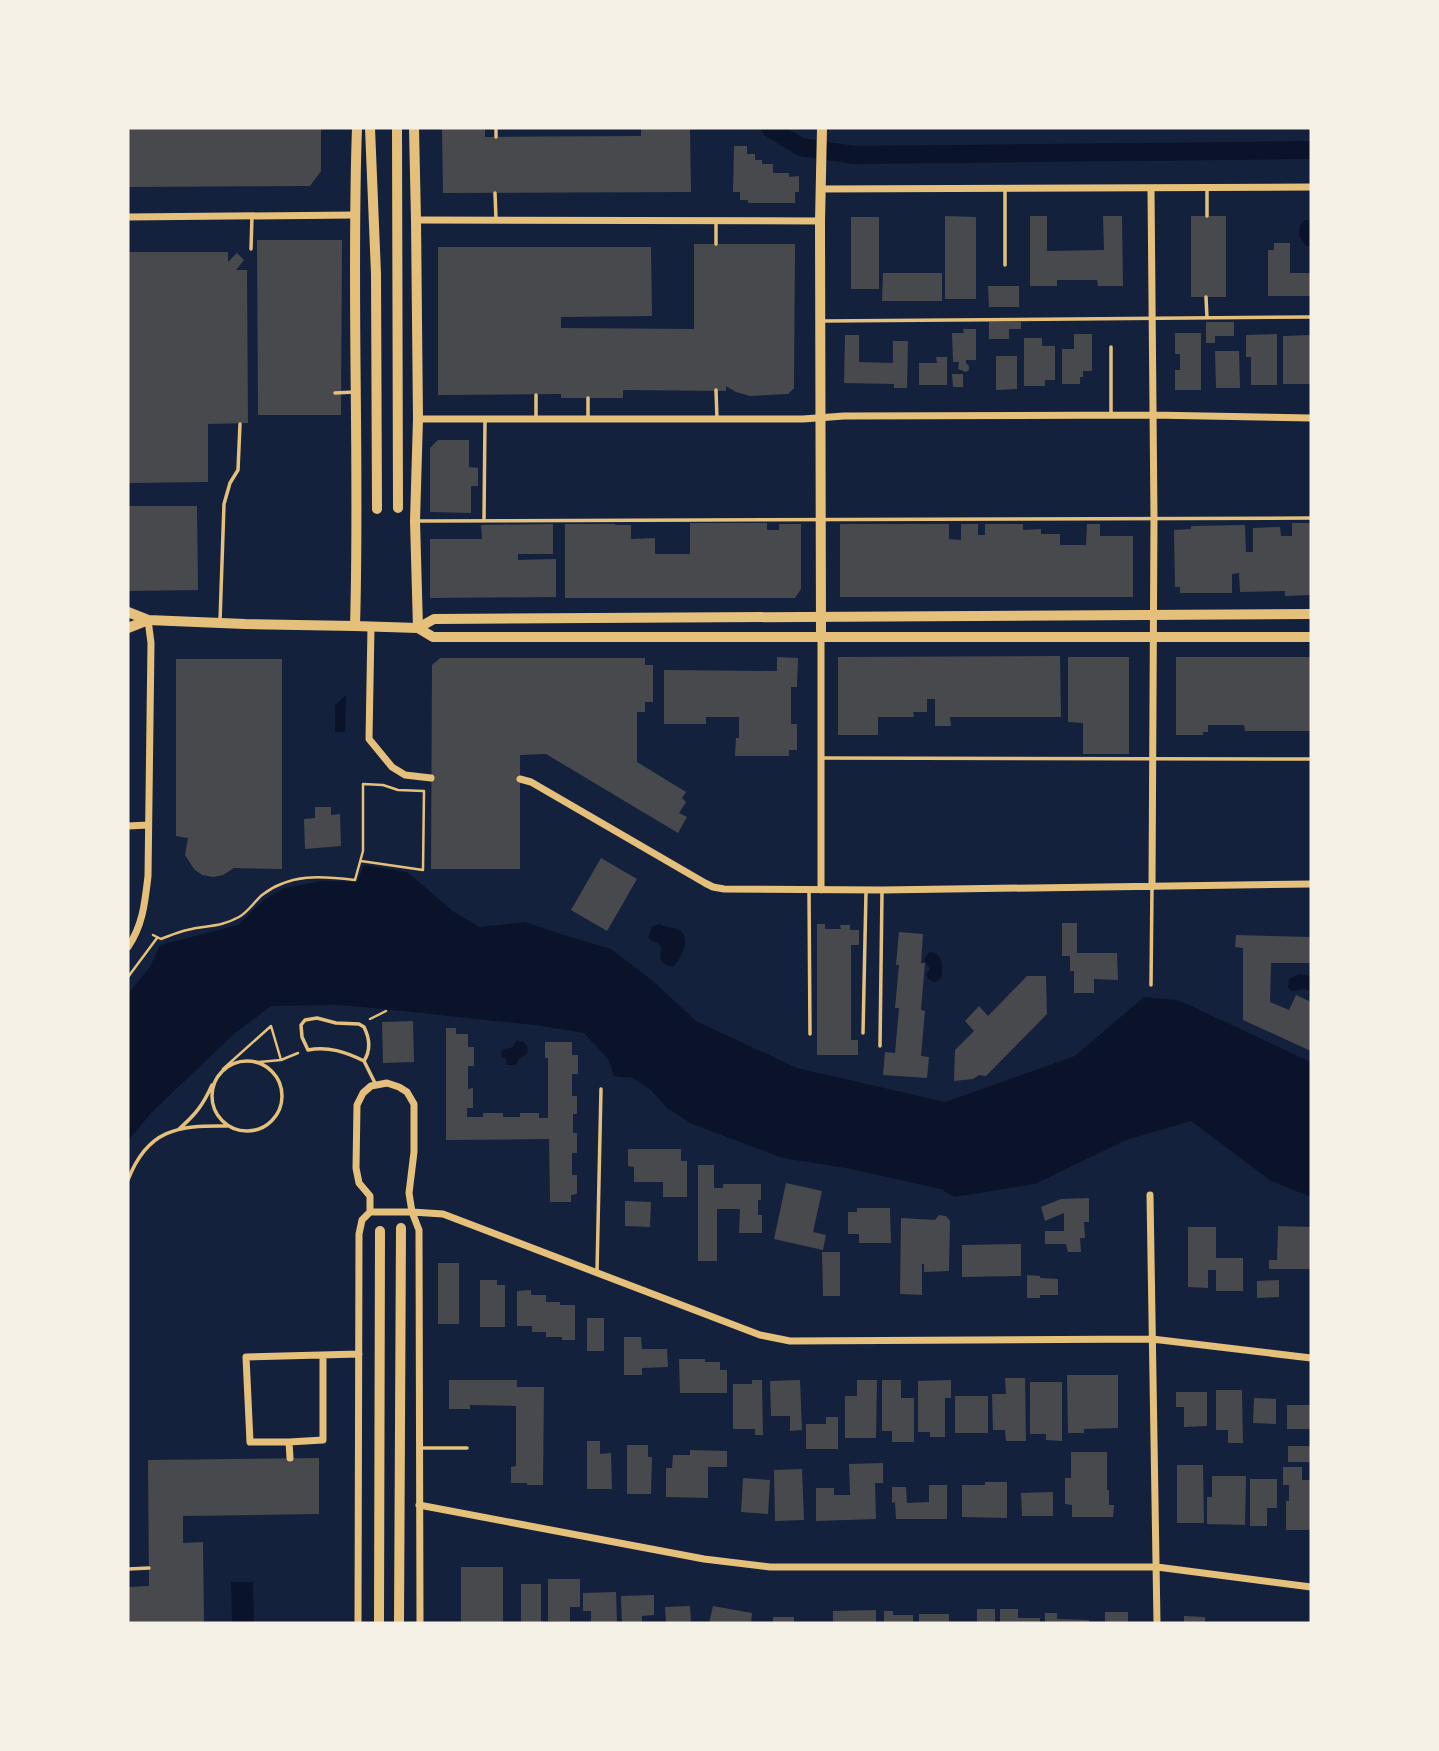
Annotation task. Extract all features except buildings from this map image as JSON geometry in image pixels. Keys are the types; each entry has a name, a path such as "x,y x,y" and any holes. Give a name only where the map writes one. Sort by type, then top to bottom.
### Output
{"main road":[{"path":"355,626 357,495 354,215 357,128"},
{"path":"370,128 376,274 377,509"},
{"path":"397,128 398,508"},
{"path":"414,128 418,419 415,521 418,628"},
{"path":"821,637 822,130"},
{"path":"128,612 148,620 418,628 434,620 1311,614"},
{"path":"128,628 148,620"},
{"path":"418,628 433,637 1311,636"},
{"path":"400,1623 401,1228"},
{"path":"379,1623 380,1230"}],"street":[{"path":"820,189 1311,187"},
{"path":"1151,189 1154,518 1152,887"},
{"path":"128,218 354,215"},
{"path":"416,220 820,222"},
{"path":"418,419 1152,415 1311,418"},
{"path":"128,947 137,934 149,876 151,642 148,620"},
{"path":"371,627 369,739 392,767 405,775 431,778"},
{"path":"821,637 821,890"},
{"path":"520,779 531,782 713,887 724,889 882,890 1311,884"},
{"path":"128,826 148,825"},
{"path":"358,1623 359,1234 362,1220 370,1212 370,1196 359,1183 356,1168 357,1105 363,1093 371,1086 387,1083 407,1091 414,1104 414,1152 409,1193 419,1230 419,1623"},
{"path":"1150,1195 1157,1623"},
{"path":"370,1212 443,1214 760,1335 790,1341 1152,1339 1311,1358"},
{"path":"323,1355 323,1440 250,1442 246,1357 359,1354"},
{"path":"289,1443 290,1458"},
{"path":"419,1505 704,1559 770,1567 1157,1567 1311,1587"}],"lane":[{"path":"496,128 496,137"},
{"path":"1004,265 1005,188"},
{"path":"1207,216 1208,188"},
{"path":"495,193 496,220"},
{"path":"251,249 252,215"},
{"path":"716,221 716,244"},
{"path":"1206,297 1207,318"},
{"path":"820,321 1311,317"},
{"path":"1111,347 1111,416"},
{"path":"716,390 716,419"},
{"path":"335,393 356,393"},
{"path":"536,394 536,419"},
{"path":"588,398 588,419"},
{"path":"484,520 485,419"},
{"path":"220,623 224,503 237,470 240,424"},
{"path":"415,521 1311,518"},
{"path":"821,758 1311,759"},
{"path":"1151,985 1152,887"},
{"path":"809,890 810,1034"},
{"path":"863,1033 866,890"},
{"path":"880,1046 882,890"},
{"path":"364,1061 369,1054 369,1042 362,1026 336,1024 317,1017 305,1020 302,1024 301,1031 308,1050 340,1051 364,1061 376,1085"},
{"path":"128,1180 140,1153 172,1130 178,1130 201,1125 229,1126 244,1131 267,1125 275,1118 283,1096 276,1074 259,1062 245,1060 233,1063 223,1069 202,1106 178,1130"},
{"path":"213,1083 212,1101 215,1112 229,1126"},
{"path":"597,1273 601,1089"},
{"path":"419,1448 467,1448"},
{"path":"128,1569 149,1569"}],"path":[{"path":"153,935 161,939 187,929 215,927 240,917 262,895 281,883 325,876 355,880 363,850 363,784 424,791 423,870 361,861"},
{"path":"128,977 157,937"},
{"path":"362,1026 372,1017 386,1012"},
{"path":"223,1069 271,1026 281,1060"},
{"path":"259,1062 281,1060 308,1050"}],"water":[{"path":"1305,220 1311,222 1311,246 1306,246 1299,235 1300,225"},
{"path":"346,695 345,732 335,732 335,705"},
{"path":"364,865 407,872 454,912 479,927 525,922 611,949 653,981 696,1021 797,1068 945,1102 1075,1056 1144,997 1178,1000 1311,1062 1311,1197 1271,1181 1191,1121 1126,1140 1035,1184 954,1197 941,1189 846,1168 783,1158 692,1124 667,1108 651,1090 633,1078 614,1076 608,1059 584,1033 535,1025 337,1005 271,1006 234,1034 152,1112 128,1141 128,994 150,967 160,945 238,925 265,899 285,888 322,881 357,882"},
{"path":"659,924 677,929 684,936 683,952 674,966 666,965 660,960 661,947 648,937 652,927"},
{"path":"930,952 938,955 942,962 941,978 936,982 927,975 930,969 924,959"},
{"path":"1299,974 1311,976 1311,991 1291,991 1288,988 1289,979"},
{"path":"516,1041 524,1042 528,1048 527,1054 519,1059 516,1065 507,1065 501,1052 513,1047"},
{"path":"231,1582 253,1582 254,1622 232,1623"}],"waterway":[{"path":"770,128 801,147 854,155 1311,150"}]}
